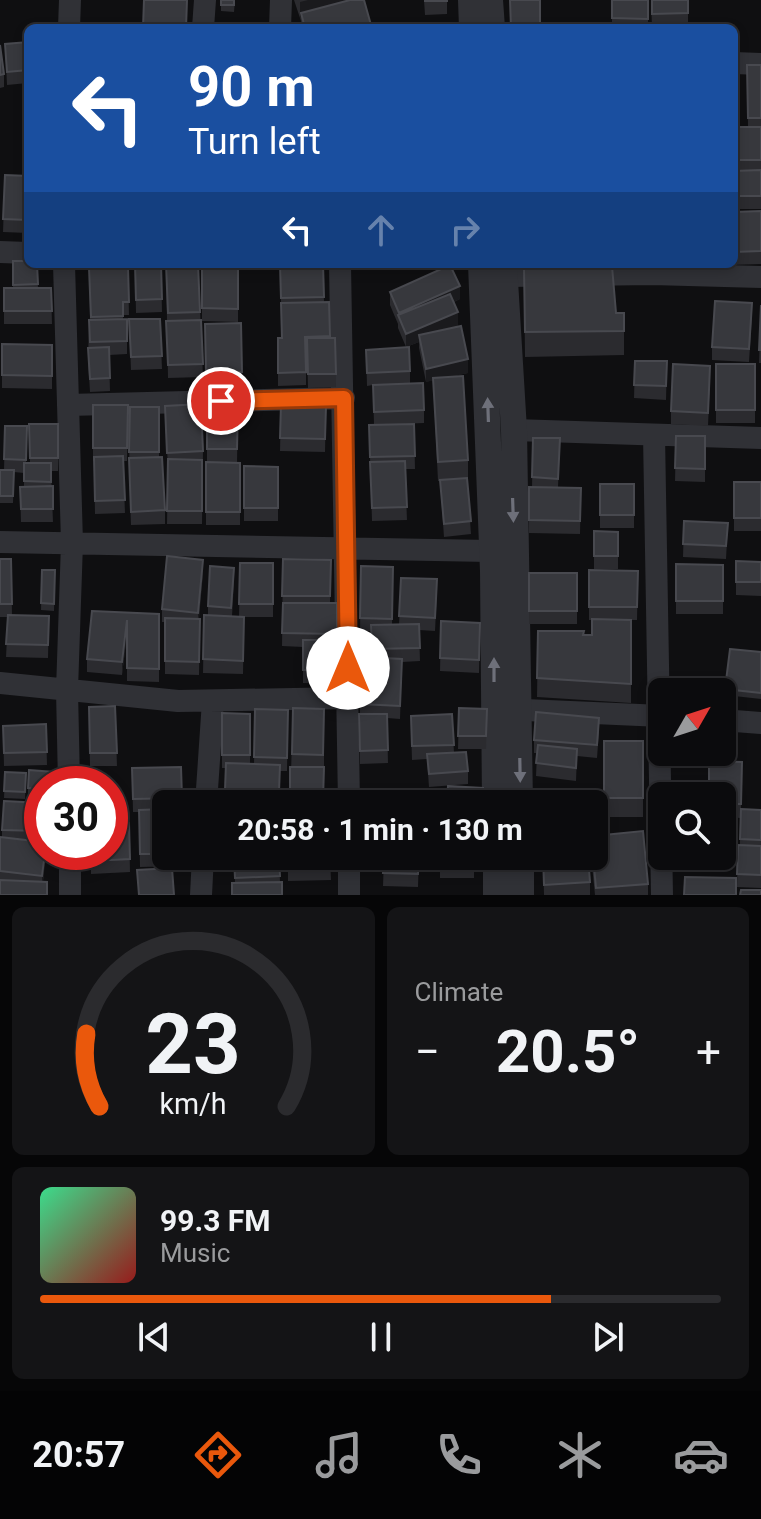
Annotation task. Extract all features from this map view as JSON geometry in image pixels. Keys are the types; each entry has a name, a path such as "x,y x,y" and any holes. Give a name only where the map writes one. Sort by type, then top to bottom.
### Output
{"street":[{"path":"69,24 70,0"},
{"path":"203,24 205,0"},
{"path":"280,24 281,0"},
{"path":"471,0 472,24"},
{"path":"490,0 492,24"},
{"path":"738,63 761,64"},
{"path":"0,252 24,253"},
{"path":"64,268 72,543 67,690 69,766"},
{"path":"340,268 349,790"},
{"path":"497,268 653,269 761,277"},
{"path":"497,268 514,430 507,709 497,790"},
{"path":"497,268 489,410 490,551 518,790"},
{"path":"68,405 344,398"},
{"path":"514,430 761,438"},
{"path":"654,435 660,678"},
{"path":"0,542 490,551"},
{"path":"0,683 178,701 348,698"},
{"path":"207,790 213,701"},
{"path":"507,709 648,715"},
{"path":"736,721 761,723"},
{"path":"661,766 662,895"},
{"path":"70,870 70,895"},
{"path":"201,895 202,870"},
{"path":"349,870 349,895"},
{"path":"496,870 496,895"},
{"path":"521,870 521,895"}],"building":[{"path":"144,0 187,0 186,24 143,24"},
{"path":"221,0 234,0 234,5 221,5"},
{"path":"350,0 364,0 371,24 304,24 301,13"},
{"path":"510,0 540,0 540,24 511,24"},
{"path":"612,0 648,0 648,19 612,18"},
{"path":"652,0 688,0 688,13 652,14"},
{"path":"24,42 24,70 7,72 5,44"},
{"path":"0,45 4,74 0,75"},
{"path":"747,65 761,65 761,118 748,118"},
{"path":"738,127 761,127 761,160 738,160"},
{"path":"761,170 761,196 738,196 738,171"},
{"path":"5,175 24,176 24,220 3,219"},
{"path":"761,211 761,251 738,252 738,212"},
{"path":"13,261 24,261 24,268 37,268 38,284 13,285"},
{"path":"89,268 128,268 129,302 123,302 123,316 91,317"},
{"path":"135,268 161,268 162,299 136,300"},
{"path":"166,268 198,268 200,312 168,313"},
{"path":"202,268 238,268 238,309 202,308"},
{"path":"280,268 323,268 324,297 281,298"},
{"path":"443,268 451,268 460,286 399,313 390,292"},
{"path":"524,268 612,268 616,313 624,313 624,331 525,332"},
{"path":"4,288 51,288 52,311 4,311"},
{"path":"450,294 458,312 406,334 398,315"},
{"path":"715,301 752,303 749,349 712,347"},
{"path":"329,302 330,336 305,337 306,372 278,373 278,338 282,338 281,303"},
{"path":"761,305 761,350 759,350"},
{"path":"127,319 127,341 90,342 89,320"},
{"path":"129,319 160,319 162,356 131,357"},
{"path":"201,320 203,364 168,365 166,321"},
{"path":"241,323 242,372 206,372 205,324"},
{"path":"461,326 468,359 426,369 419,335"},
{"path":"307,338 335,338 336,374 308,374"},
{"path":"2,344 52,345 52,376 2,375"},
{"path":"109,347 110,378 90,379 88,348"},
{"path":"409,347 410,371 367,373 366,350"},
{"path":"635,361 667,361 666,386 634,385"},
{"path":"673,364 710,366 708,413 671,411"},
{"path":"716,364 755,364 755,410 716,410"},
{"path":"463,376 468,460 438,462 433,378"},
{"path":"423,383 424,410 374,412 373,385"},
{"path":"201,404 203,451 167,453 165,406"},
{"path":"281,404 326,406 325,439 280,438"},
{"path":"93,405 128,405 127,448 93,448"},
{"path":"207,405 238,406 237,449 207,449"},
{"path":"130,407 159,407 159,452 129,452"},
{"path":"29,424 58,424 58,458 30,458"},
{"path":"414,424 415,456 370,457 369,425"},
{"path":"5,426 27,426 26,460 4,459"},
{"path":"676,436 705,436 705,469 675,468"},
{"path":"533,438 560,438 558,479 532,477"},
{"path":"123,456 125,500 95,501 94,457"},
{"path":"162,457 165,510 131,512 129,458"},
{"path":"168,459 202,460 202,511 167,511"},
{"path":"405,461 407,507 372,508 370,462"},
{"path":"206,462 240,463 240,512 206,512"},
{"path":"24,463 51,463 51,482 24,481"},
{"path":"244,466 278,467 278,508 244,508"},
{"path":"0,470 14,470 13,496 0,496"},
{"path":"467,478 471,521 444,524 440,480"},
{"path":"734,482 761,482 761,518 734,518"},
{"path":"600,484 634,484 634,515 600,515"},
{"path":"53,486 53,509 21,509 20,487"},
{"path":"529,487 581,488 580,521 529,520"},
{"path":"684,521 728,523 726,546 683,544"},
{"path":"594,531 618,532 618,556 594,556"},
{"path":"167,556 203,560 198,613 162,609"},
{"path":"0,559 11,559 12,604 0,604"},
{"path":"283,559 331,560 330,596 282,596"},
{"path":"736,561 761,562 761,582 736,582"},
{"path":"240,563 273,563 273,604 239,604"},
{"path":"676,564 723,565 723,601 676,601"},
{"path":"210,566 234,568 231,608 208,606"},
{"path":"361,566 393,567 392,619 360,618"},
{"path":"42,570 55,570 54,604 41,603"},
{"path":"589,570 638,571 637,607 589,607"},
{"path":"529,573 577,573 577,611 529,611"},
{"path":"401,578 437,579 435,618 399,616"},
{"path":"283,603 337,603 337,634 282,633"},
{"path":"92,611 159,614 159,669 127,668 127,620 122,662 87,659"},
{"path":"8,615 49,616 48,645 6,644"},
{"path":"204,615 244,617 243,661 203,659"},
{"path":"165,618 200,619 199,662 165,661"},
{"path":"592,619 631,620 631,684 537,678 538,631 584,631 583,635 592,635"},
{"path":"441,621 480,623 479,660 440,658"},
{"path":"419,624 420,648 372,649 371,625"},
{"path":"303,640 337,640 337,671 303,670"},
{"path":"730,649 761,652 761,693 736,690 736,678 726,678"},
{"path":"363,657 402,659 400,706 360,704"},
{"path":"115,706 117,753 90,753 89,707"},
{"path":"293,708 324,709 323,755 292,754"},
{"path":"459,708 487,709 486,736 458,736"},
{"path":"255,709 288,710 287,758 254,757"},
{"path":"536,712 599,718 597,745 534,740"},
{"path":"222,713 250,714 250,755 222,755"},
{"path":"359,714 387,714 388,750 360,751"},
{"path":"452,714 454,745 412,746 411,716"},
{"path":"46,724 47,752 4,753 3,726"},
{"path":"604,741 643,741 643,798 608,798 608,790 604,790"},
{"path":"538,745 577,749 576,768 536,763"},
{"path":"466,752 468,771 429,774 427,754"},
{"path":"736,762 742,762 741,804 736,804 736,782 709,782 709,766 736,766"},
{"path":"226,763 280,765 279,790 225,790"},
{"path":"181,767 182,790 152,790 152,799 133,799 132,768"},
{"path":"290,767 324,767 323,790 290,790"},
{"path":"5,772 24,773 24,792 4,791"},
{"path":"448,786 483,788 483,790 448,790"},
{"path":"4,801 24,802 24,831 2,830"},
{"path":"741,809 761,810 761,840 740,839"},
{"path":"139,810 152,810 152,854 140,854"},
{"path":"128,823 130,859 128,859"},
{"path":"643,831 648,884 596,888 594,870 608,870 608,835"},
{"path":"0,837 24,840 24,870 43,870 42,876 0,871"},
{"path":"738,845 761,846 761,875 737,874"},
{"path":"137,870 172,870 174,895 139,895"},
{"path":"235,870 280,870 280,876 235,878"},
{"path":"383,870 418,870 418,874 383,873"},
{"path":"543,870 589,870 590,882 544,885"},
{"path":"685,877 736,878 736,895 684,895"},
{"path":"0,880 47,882 47,895 0,895"},
{"path":"282,882 282,895 232,895 232,883"},
{"path":"741,890 761,890 761,895 740,895"}],"route":[{"path":"221,401 344,398 348,668"}]}
